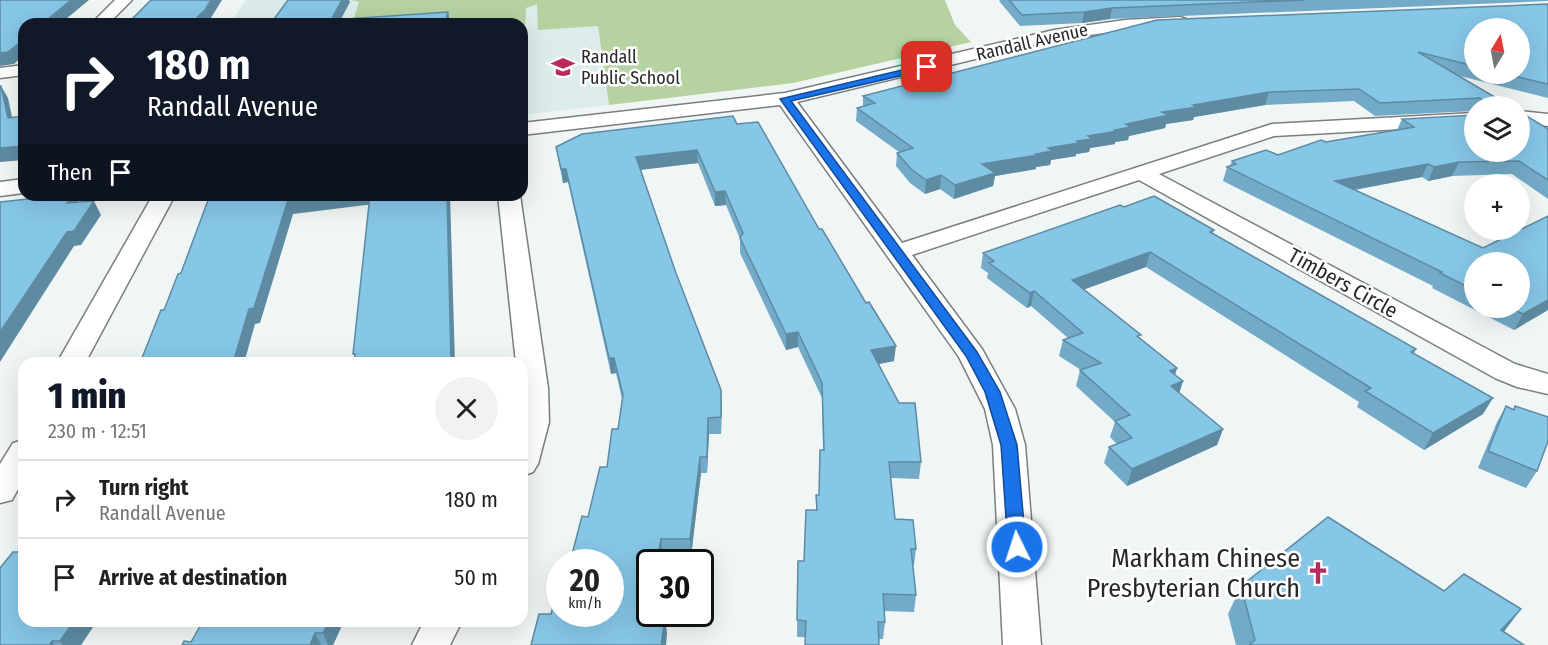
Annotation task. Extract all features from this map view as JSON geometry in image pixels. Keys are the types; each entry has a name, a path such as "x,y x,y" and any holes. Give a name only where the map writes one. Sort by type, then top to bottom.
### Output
{"street":[{"path":"105,18 124,0"},
{"name":"Randall Avenue","path":"528,128 785,99 1054,35 1125,25 1198,21"},
{"path":"0,73 18,71"},
{"path":"785,99 972,355 1000,409 1010,462 1023,645"},
{"path":"1530,118 1548,120"},
{"path":"898,252 1272,130 1464,120"},
{"name":"Timbers Circle","path":"1142,173 1504,371 1527,380 1548,384"},
{"path":"0,189 18,187"},
{"path":"74,357 161,201"},
{"path":"510,201 533,388 534,422 528,443"},
{"path":"0,491 18,461"},
{"path":"431,645 440,627"}],"shaded area":[{"name":"Randall Public School","path":"246,0 537,0 538,29 598,26 609,105 528,114 528,18 233,18"}],"green space":[{"path":"351,0 945,0 955,25 971,42 793,83 609,105 598,26 538,30 537,4 526,8 526,18 354,18 359,2"}],"building":[{"path":"0,0 71,0 49,18 18,18 18,44 8,52 0,53"},
{"path":"151,0 211,0 196,18 133,18"},
{"path":"288,0 342,0 332,18 275,18"},
{"path":"1009,0 1305,0 1112,8 1084,12 1022,15"},
{"path":"1548,4 1548,84 1530,80 1530,18 1464,18 1464,64 1418,52 1464,79 1464,84 1473,84 1493,96 1380,103 1359,89 1269,92 1162,112 1169,115 1126,124 1131,127 1088,136 1092,139 1077,141 1079,143 1048,148 1052,151 1036,154 1038,155 982,164 995,173 955,185 941,175 926,180 911,169 897,153 913,148 857,108 875,103 863,96 1157,20"},
{"path":"448,12 446,18 360,18"},
{"path":"1,86 8,118 18,117 18,146 0,148"},
{"path":"733,116 737,124 758,122 819,229 822,229 866,303 869,302 896,346 871,350 899,403 915,403 921,462 889,462 895,519 913,520 916,549 911,549 916,595 883,594 885,622 878,622 879,645 805,645 806,621 797,620 798,561 804,561 806,510 817,510 820,450 824,450 822,383 798,332 786,334 740,238 743,233 725,191 715,192 697,150 636,157 676,273 721,390 721,417 708,418 707,457 700,457 690,539 661,539 659,549 636,549 636,627 664,627 661,645 531,645 539,614 546,614 546,627 624,627 624,549 573,549 582,516 588,517 600,467 607,467 612,429 618,429 623,395 614,358 609,358 566,169 561,169 556,147 582,134"},
{"path":"1464,116 1464,162 1434,167 1428,164 1335,181 1483,248 1499,240 1530,240 1530,225 1548,216 1548,300 1530,310 1530,252 1464,252 1464,285 1440,273 1442,272 1227,167 1236,164 1232,161 1266,150 1278,155 1321,140 1326,142 1414,127 1402,119"},
{"path":"1530,118 1548,129 1548,180 1521,162 1530,162"},
{"path":"1154,196 1214,230 1210,232 1416,349 1411,352 1493,398 1433,433 1365,391 1371,388 1150,252 1072,280 1141,335 1137,336 1177,368 1170,371 1183,381 1171,386 1223,429 1132,469 1109,447 1132,438 1115,421 1130,415 1080,370 1101,363 1063,340 1083,333 1034,291 1030,293 989,263 994,261 983,253 1120,205 1124,207"},
{"path":"94,201 74,231 67,232 0,332 0,202"},
{"path":"208,201 288,201 254,308 249,309 235,357 142,357 161,310 164,310 178,274 181,273"},
{"path":"369,201 447,201 451,357 355,357 353,354"},
{"path":"1506,406 1514,410 1515,406 1548,417 1548,441 1537,471 1488,451"},
{"name":"Markham Chinese Presbyterian Church","path":"1328,517 1444,591 1464,574 1521,609 1501,630 1524,645 1249,645 1255,640 1241,586"},
{"path":"13,552 18,552 18,627 70,627 60,641 52,641 49,645 0,645 0,568"},
{"path":"200,627 326,627 323,633 315,633 310,645 182,645 184,641 191,642"}],"place":[{"name":"Randall Public School","path":"563,67"},
{"name":"Markham Chinese Presbyterian Church","path":"1318,573"}],"route":[{"path":"927,67 785,99 972,355 993,392 1009,445 1017,547"}]}
